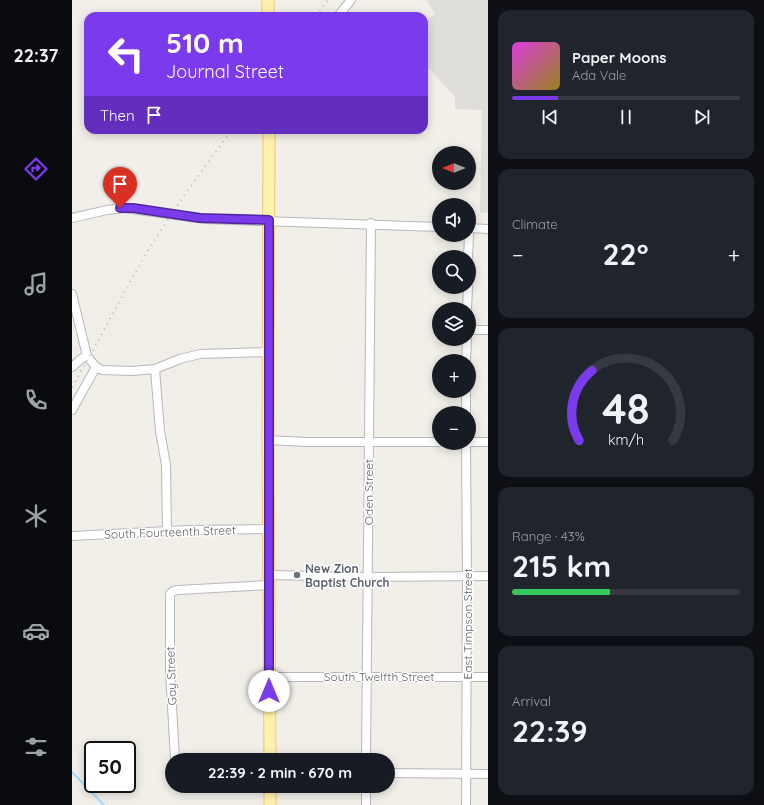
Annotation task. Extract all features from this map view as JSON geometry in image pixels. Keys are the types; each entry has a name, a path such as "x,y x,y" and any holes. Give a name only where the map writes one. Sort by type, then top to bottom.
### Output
{"main road":[{"path":"268,0 268,12"},
{"path":"269,134 268,529 270,753"},
{"path":"270,793 270,805"}],"street":[{"path":"341,12 351,0"},
{"path":"72,218 107,210 124,208 200,218 432,226"},
{"name":"Oden Street","path":"366,753 371,223"},
{"path":"476,228 488,229"},
{"path":"72,294 75,316 87,356 96,367 106,371 155,369 193,355 268,352"},
{"path":"476,330 488,330"},
{"path":"72,367 87,356"},
{"path":"72,410 96,367"},
{"path":"155,369 160,431 166,465 167,531"},
{"path":"268,440 432,442"},
{"path":"476,442 488,442"},
{"name":"East Timpson Street","path":"466,450 466,805"},
{"name":"South Fourteenth Street","path":"72,536 167,531 268,529"},
{"path":"269,580 488,576"},
{"name":"Gay Street","path":"175,753 170,670 170,593 176,590 269,580"},
{"name":"South Twelfth Street","path":"269,677 488,677"},
{"path":"395,773 488,774"},
{"path":"366,793 366,805"}],"shaded area":[{"path":"426,0 488,0 488,213 480,213 482,110 455,109 455,97 428,67 428,19 435,14"}],"waterway":[{"path":"72,772 104,805"}],"railway":[{"path":"319,12 328,0"},
{"path":"72,387 147,252 188,190 229,134"}],"place":[{"name":"New Zion Baptist Church","path":"297,575"}],"route":[{"path":"120,208 133,208 200,218 269,220 269,691"}]}
